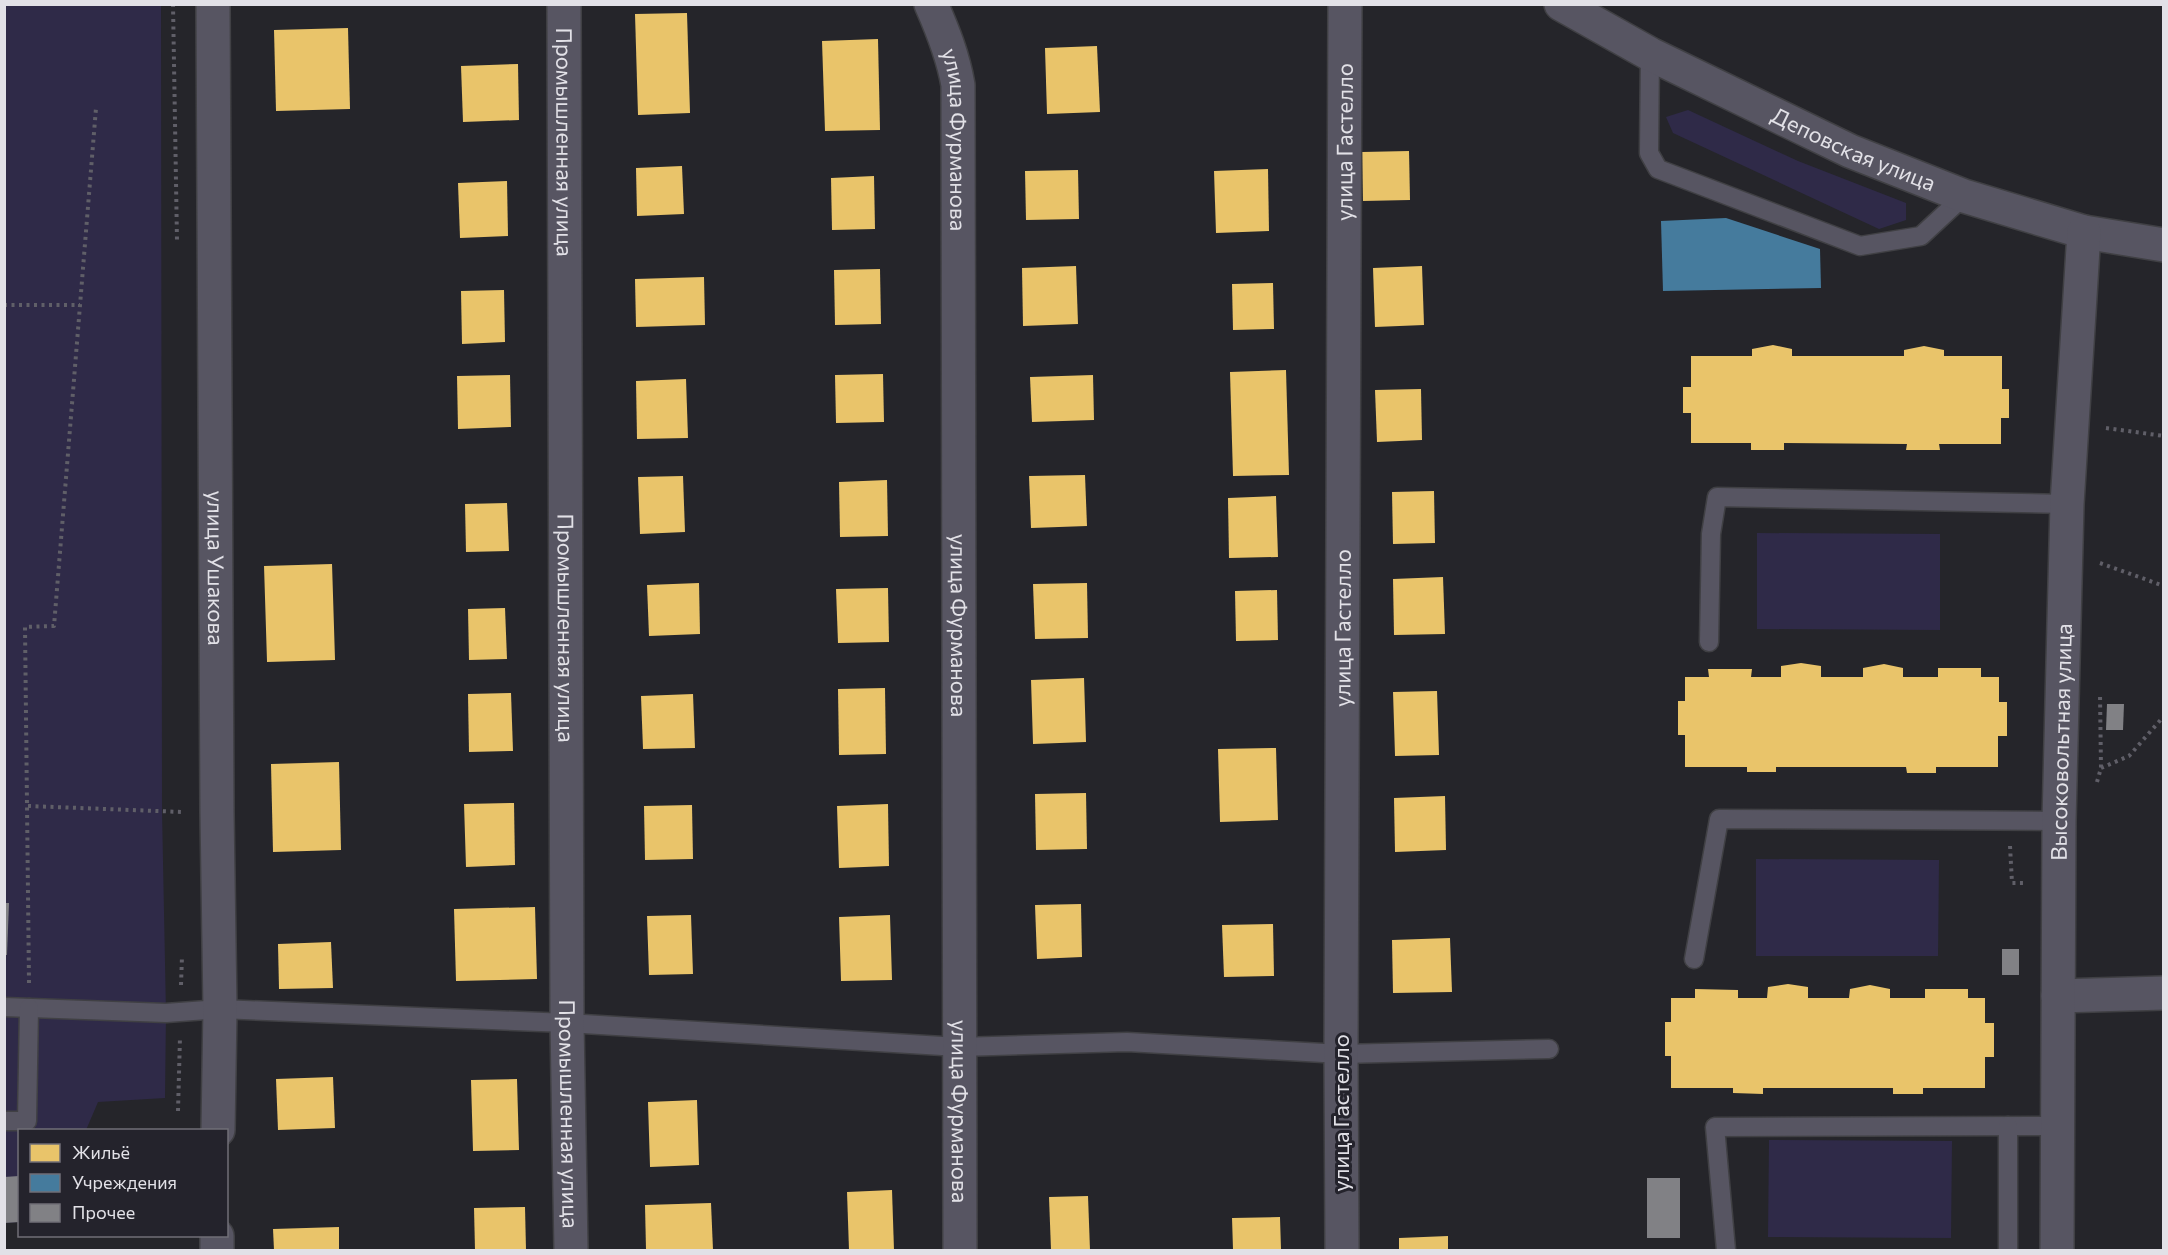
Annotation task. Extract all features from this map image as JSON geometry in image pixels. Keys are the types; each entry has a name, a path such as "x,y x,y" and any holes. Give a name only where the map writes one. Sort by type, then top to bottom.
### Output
{"street":[{"name":"улица Ушакова","path":"213,4 220,1009 218,1129"},
{"name":"Промышленная улица","path":"564,4 567,1023 571,1251"},
{"name":"улица Фурманова","path":"931,4 954,62 958,85 960,1251"},
{"name":"улица Гастелло","path":"1342,1251 1345,4"},
{"name":"Деповская улица","path":"1561,4 1650,54 1851,151 1964,196 2084,232 2163,245"},
{"name":"Высоковольтная улица","path":"2057,1251 2059,821 2067,504 2084,232"},
{"path":"2058,996 2163,993"}],"lane":[{"path":"1650,54 1649,153 1658,169 1860,246 1921,236 1964,196"},
{"path":"1709,642 1710,534 1717,497 2067,504"},
{"path":"1694,959 1719,819 2059,821"},
{"path":"4,1007 166,1013 220,1009 567,1023 960,1047 1127,1042 1341,1054 1549,1049"},
{"path":"4,1121 27,1121 29,1008"},
{"path":"2008,1126 2008,1251"},
{"path":"1726,1251 1715,1127 2058,1126"}],"path":[{"path":"29,1008 25,627 54,626 96,108"},
{"path":"4,305 80,305"},
{"path":"2096,562 2163,586"},
{"path":"2101,768 2129,756 2163,716"},
{"path":"28,806 217,813"}],"shaded area":[{"path":"5,5 161,5 162,811 166,1013 165,1098 98,1102 86,1129 18,1129 18,1222 5,1223"},
{"path":"1688,110 1798,161 1906,203 1906,220 1879,229 1673,133 1666,117"},
{"path":"1757,533 1940,534 1940,630 1757,629"},
{"path":"1756,859 1939,860 1938,956 1756,956"},
{"path":"1769,1140 1952,1141 1951,1238 1768,1237"}],"building: Жильё":[{"path":"687,13 690,113 638,115 635,14"},
{"path":"348,28 350,109 276,111 274,30"},
{"path":"878,39 880,130 825,131 822,41"},
{"path":"1097,46 1100,112 1047,114 1045,48"},
{"path":"518,64 519,120 463,122 461,66"},
{"path":"1409,151 1410,200 1363,201 1362,152"},
{"path":"682,166 684,214 637,216 636,168"},
{"path":"1268,169 1269,231 1216,233 1214,171"},
{"path":"1078,170 1079,219 1026,220 1025,171"},
{"path":"874,176 875,229 832,230 831,178"},
{"path":"507,181 508,236 460,238 458,183"},
{"path":"1076,266 1078,324 1023,326 1022,268"},
{"path":"1422,266 1424,325 1375,327 1373,268"},
{"path":"880,269 881,324 835,325 834,270"},
{"path":"704,277 705,325 636,327 635,279"},
{"path":"1273,283 1274,329 1233,330 1232,284"},
{"path":"504,290 505,342 462,344 461,291"},
{"path":"1773,345 1792,349 1792,356 1904,356 1904,350 1924,346 1944,350 1944,356 2002,356 2002,389 2009,389 2009,418 2001,418 2001,444 1939,444 1940,450 1906,450 1907,444 1784,443 1784,450 1751,450 1751,443 1691,443 1691,413 1683,413 1683,387 1691,387 1691,356 1752,356 1752,349"},
{"path":"1286,370 1289,475 1233,476 1230,372"},
{"path":"883,374 884,422 836,423 835,375"},
{"path":"510,375 511,427 458,429 457,376"},
{"path":"1093,375 1094,420 1032,422 1030,377"},
{"path":"686,379 688,438 637,439 636,381"},
{"path":"1421,389 1422,440 1377,442 1375,390"},
{"path":"1085,475 1087,526 1031,528 1029,476"},
{"path":"683,476 685,532 640,534 638,477"},
{"path":"887,480 888,536 840,537 839,482"},
{"path":"1434,491 1435,543 1393,544 1392,492"},
{"path":"1276,496 1278,557 1229,558 1228,498"},
{"path":"507,503 509,551 466,552 465,504"},
{"path":"332,564 335,660 267,662 264,566"},
{"path":"1443,577 1445,634 1394,635 1393,579"},
{"path":"699,583 700,634 649,636 647,585"},
{"path":"1087,583 1088,638 1035,639 1033,584"},
{"path":"888,588 889,642 838,643 836,589"},
{"path":"1277,590 1278,640 1236,641 1235,591"},
{"path":"505,608 507,659 469,660 468,609"},
{"path":"1801,663 1821,666 1821,677 1863,677 1863,668 1884,664 1903,668 1903,677 1938,677 1938,668 1981,668 1981,677 1999,677 1999,702 2007,702 2007,736 1998,736 1998,767 1936,767 1936,773 1907,773 1906,767 1776,767 1776,772 1747,772 1747,767 1685,767 1685,735 1678,735 1678,701 1685,701 1685,677 1709,677 1708,669 1752,669 1751,677 1781,677 1781,666"},
{"path":"1084,678 1086,742 1033,744 1031,680"},
{"path":"885,688 886,754 839,755 838,689"},
{"path":"1437,691 1439,755 1395,756 1393,692"},
{"path":"511,693 513,751 469,752 468,694"},
{"path":"693,694 695,748 643,749 641,696"},
{"path":"1276,748 1278,820 1220,822 1218,749"},
{"path":"339,762 341,850 273,852 271,764"},
{"path":"1086,793 1087,849 1036,850 1035,794"},
{"path":"1445,796 1446,850 1395,852 1394,798"},
{"path":"514,803 515,865 466,867 464,804"},
{"path":"888,804 889,866 839,868 837,806"},
{"path":"692,805 693,859 645,860 644,806"},
{"path":"1081,904 1082,957 1037,959 1035,905"},
{"path":"535,907 537,979 456,981 454,909"},
{"path":"691,915 693,974 649,975 647,916"},
{"path":"890,915 892,980 841,981 839,917"},
{"path":"1273,924 1274,976 1224,977 1222,925"},
{"path":"1450,938 1452,992 1393,993 1392,940"},
{"path":"331,942 333,988 279,989 278,944"},
{"path":"1788,984 1808,987 1808,998 1849,998 1850,989 1870,985 1890,989 1890,998 1925,998 1925,989 1968,989 1968,998 1985,998 1985,1023 1994,1023 1994,1057 1985,1057 1985,1088 1923,1088 1923,1094 1893,1094 1893,1088 1763,1088 1763,1094 1733,1093 1733,1088 1671,1088 1671,1056 1665,1056 1665,1022 1671,1022 1671,998 1695,998 1695,989 1738,990 1738,998 1767,998 1768,987"},
{"path":"333,1077 335,1128 278,1130 276,1079"},
{"path":"517,1079 519,1150 473,1151 471,1080"},
{"path":"697,1100 699,1165 650,1167 648,1102"},
{"path":"892,1190 894,1250 849,1250 847,1192"},
{"path":"1088,1196 1090,1250 1051,1250 1049,1197"},
{"path":"711,1203 713,1250 646,1250 645,1205"},
{"path":"525,1207 526,1250 475,1250 474,1208"},
{"path":"1280,1217 1281,1250 1233,1250 1232,1218"},
{"path":"339,1227 339,1250 274,1250 273,1229"},
{"path":"1448,1236 1448,1250 1399,1250 1399,1238"}],"building: Учреждения":[{"path":"1726,218 1820,249 1821,288 1663,291 1661,221"}],"building: Прочее":[{"path":"2107,704 2124,704 2123,730 2106,730"},
{"path":"4,903 9,903 7,955 4,955"},
{"path":"2002,949 2019,949 2019,975 2002,975"},
{"path":"18,1176 18,1222 4,1223 4,1177"},
{"path":"1647,1178 1680,1178 1680,1238 1647,1238"}]}
